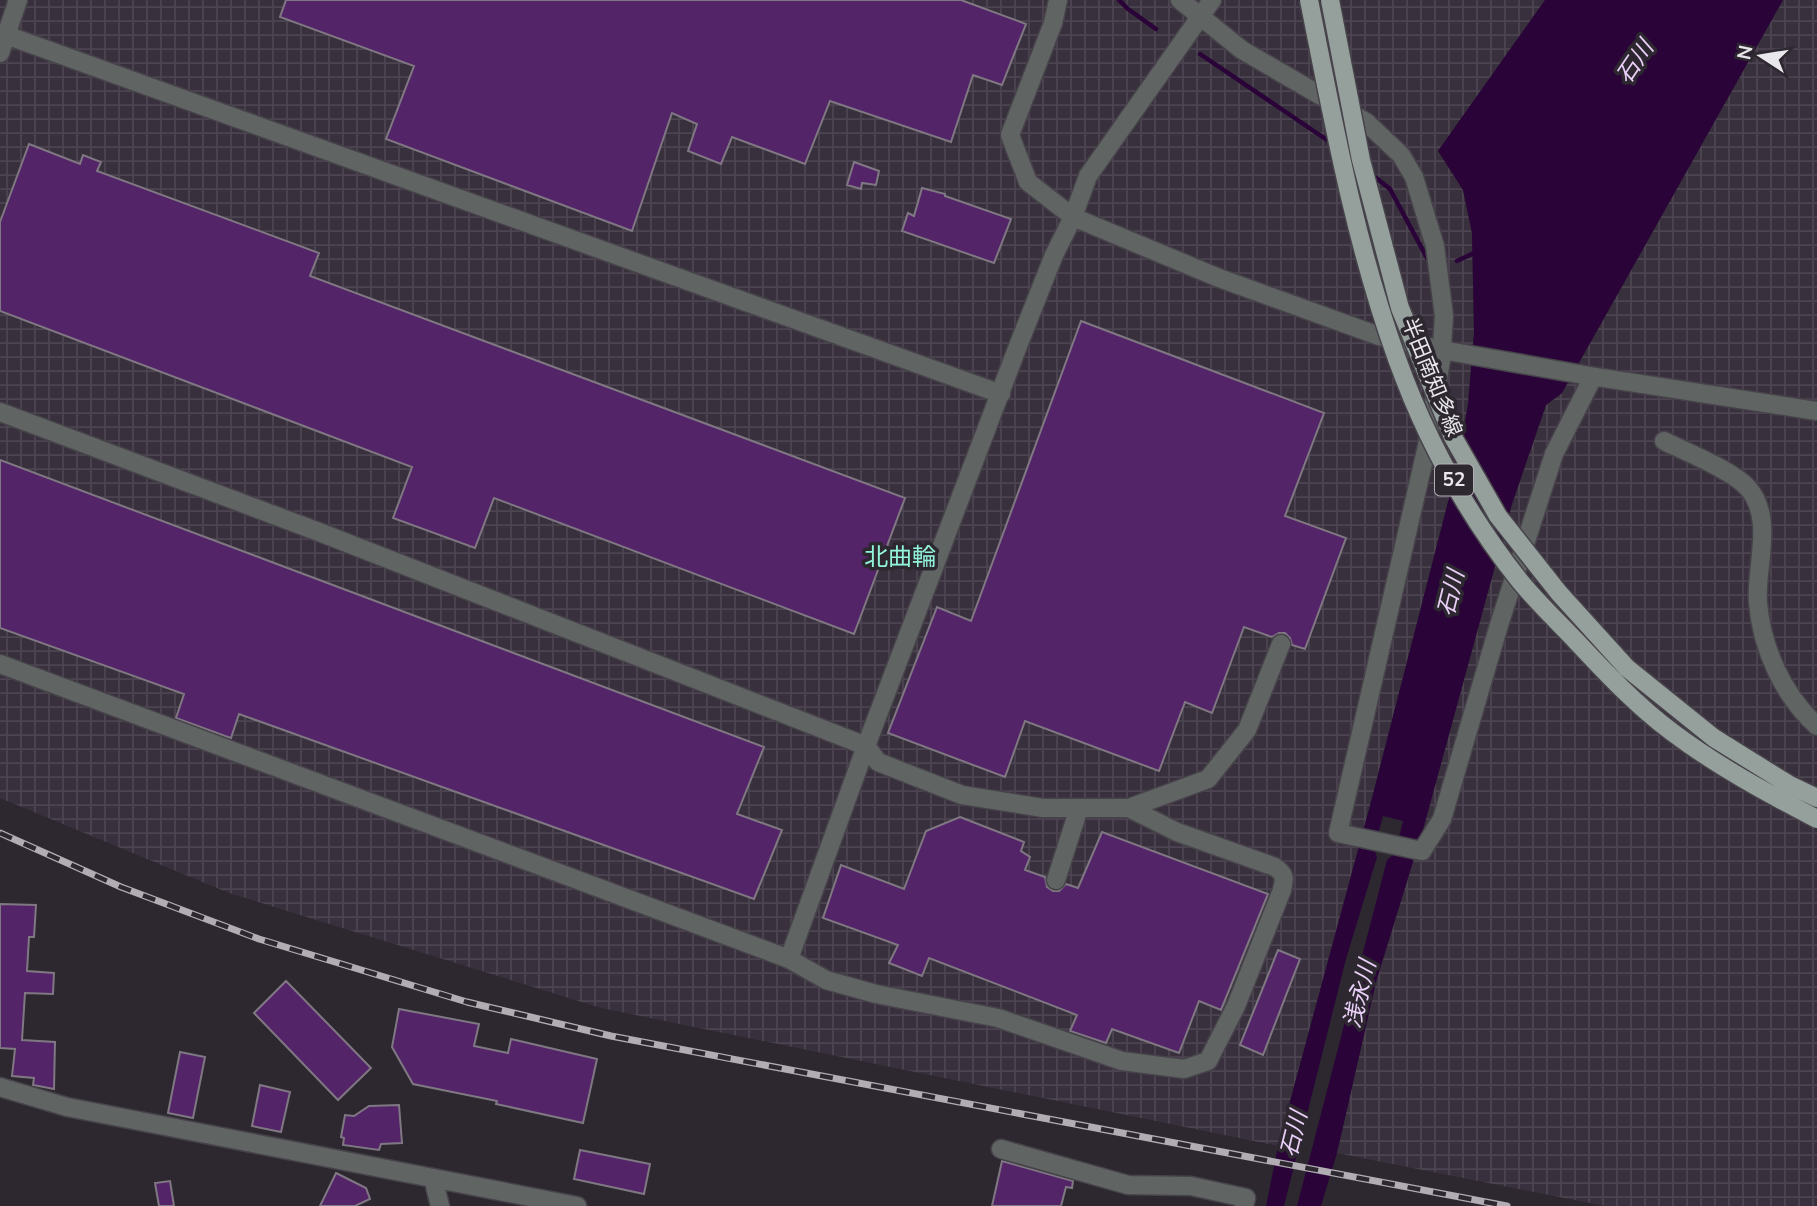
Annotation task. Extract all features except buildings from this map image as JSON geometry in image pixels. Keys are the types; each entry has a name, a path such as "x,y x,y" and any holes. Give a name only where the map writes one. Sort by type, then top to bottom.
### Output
{"main road":[{"name":"半田南知多線","path":"1309,0 1367,269 1397,361 1440,458 1483,528 1519,580 1603,670 1671,732 1764,792 1817,818"},
{"name":"半田南知多線","path":"1330,0 1361,160 1400,308 1453,437 1497,516 1559,593 1627,668 1714,738 1788,784 1817,797"}],"street":[{"path":"0,53 18,0"},
{"path":"1058,0 1053,23 1010,135 1028,182 1073,217 1219,278 1379,336 1444,351 1592,377 1817,411"},
{"path":"1180,0 1241,50 1366,122 1401,155 1414,177 1435,246 1444,316 1444,351 1427,446 1338,834 1422,851 1442,819 1499,625 1554,454 1592,377"},
{"path":"789,959 866,746 1054,254 1073,217 1087,176 1212,0"},
{"path":"6,35 1001,394"},
{"path":"0,412 319,532 866,746 878,762 962,795 1043,808 1129,808 1208,779 1247,730 1281,644"},
{"path":"1664,441 1733,476 1748,489 1759,509 1762,552 1758,602 1768,652 1784,687 1817,726"},
{"path":"0,664 789,959 826,980 876,994 998,1018 1122,1061 1184,1069 1208,1061 1236,1006 1285,878 1283,872 1275,867 1177,832 1129,808"},
{"path":"1056,880 1079,808"},
{"path":"4,1092 67,1107 577,1206"},
{"path":"1001,1149 1128,1185 1191,1186 1245,1202"},
{"path":"433,1178 440,1206"}],"shaded area":[{"path":"0,0 1545,0 1438,151 1463,190 1472,233 1474,333 1468,404 1458,463 1372,798 1278,1146 601,1008 229,893 0,798"},
{"path":"1783,0 1817,0 1817,1206 1605,1206 1337,1153 1376,982 1424,826 1512,504 1546,405 1562,393"}],"water":[{"path":"1545,0 1783,0 1562,393 1546,405 1512,504 1424,826 1376,982 1337,1153 1321,1206 1297,1206 1387,860 1395,853 1403,821 1383,816 1374,849 1377,857 1346,959 1284,1206 1266,1206 1278,1146 1372,798 1458,463 1468,404 1474,333 1472,233 1463,190 1438,151"}],"waterway":[{"path":"1119,0 1156,29"},
{"path":"1200,54 1330,142"},
{"path":"1370,173 1390,189 1427,258"},
{"path":"1457,261 1476,252"}],"railway":[{"path":"0,833 121,887 259,939 467,1002 611,1036 1507,1206"}],"district":[{"name":"北曲輪","path":"900,557"}],"water label":[{"name":"石川","path":"1635,62"},
{"name":"石川","path":"1451,593"},
{"name":"浅永川","path":"1360,994"},
{"name":"石川","path":"1294,1134"}]}
